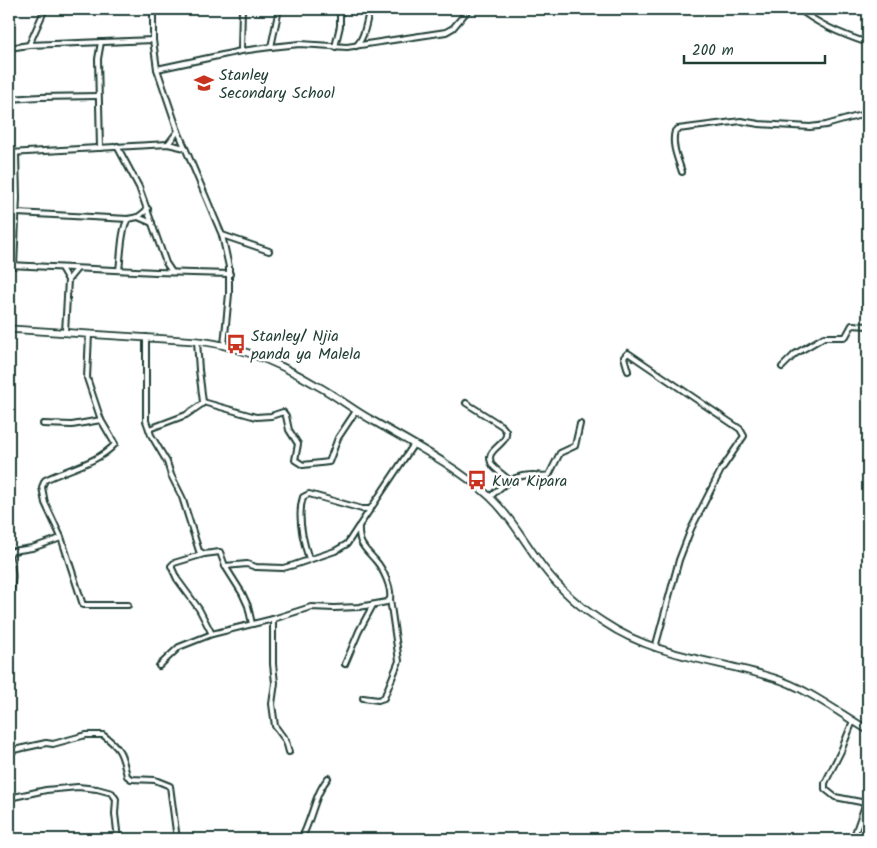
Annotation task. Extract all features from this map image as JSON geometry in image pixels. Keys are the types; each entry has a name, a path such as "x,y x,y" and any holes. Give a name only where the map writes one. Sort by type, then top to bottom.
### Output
{"main road":[{"path":"9,329 197,341 224,345 283,367 317,385 356,411 460,473 490,497 510,518 544,568 565,591 604,623 632,639 655,648 738,667 776,678 811,696 868,730"}],"street":[{"path":"29,45 45,9"},
{"path":"153,9 153,40 157,69 178,131 222,235 230,274 224,345"},
{"path":"241,51 242,9"},
{"path":"271,47 275,20 279,9"},
{"path":"335,47 340,26 340,9"},
{"path":"356,46 363,39 370,9"},
{"path":"157,69 241,51 271,47 300,44 335,47 356,46 446,32 453,28 469,9"},
{"path":"799,9 815,21 868,43"},
{"path":"9,48 29,45 153,40"},
{"path":"91,42 98,53"},
{"path":"100,148 98,53 101,42"},
{"path":"9,99 98,96"},
{"path":"682,172 673,136 675,131 678,130 741,121 759,124 826,125 868,113"},
{"path":"168,144 178,131"},
{"path":"9,153 168,144 185,148"},
{"path":"117,146 139,187 166,262 172,272"},
{"path":"14,266 17,213 16,154"},
{"path":"17,213 128,219 138,217 148,209"},
{"path":"138,217 153,224"},
{"path":"119,270 123,228 128,219"},
{"path":"222,235 269,251"},
{"path":"9,266 230,274"},
{"path":"61,268 68,280 65,332"},
{"path":"68,280 77,269"},
{"path":"782,367 795,354 824,337 845,337 852,325 868,326"},
{"path":"89,333 86,374 101,420 114,440 114,445 83,464 42,483 42,495 61,538 83,605 128,605"},
{"path":"146,337 145,410 149,429 162,452 182,498 199,551 204,554"},
{"path":"149,429 186,415 200,407 203,402 197,341"},
{"path":"628,371 624,357 628,353 740,429 744,436 721,470 691,529 679,560 655,648"},
{"path":"203,402 256,417 271,416 283,412 286,416 289,430 298,444 295,460 302,465 329,462 342,432 356,411"},
{"path":"466,404 502,426 506,432 506,438 490,454 490,458 492,465 509,480"},
{"path":"43,424 72,425 101,420"},
{"path":"490,497 509,480 522,475 543,477 549,475 560,453 575,446 580,424"},
{"path":"225,566 247,564 256,567 283,568 335,551 347,544 414,444"},
{"path":"309,559 302,526 301,508 303,496 309,494 362,509 371,509"},
{"path":"359,526 358,536 360,542 379,566 389,590 399,661 384,698 378,700 363,698"},
{"path":"9,598 13,571 9,554 13,551 32,548 61,538"},
{"path":"9,547 13,551"},
{"path":"212,634 199,609 177,579 171,566 174,563 204,554 220,552 225,566 248,606 252,624"},
{"path":"159,666 180,647 212,634 273,619 311,607 334,608 373,605 387,602 390,598"},
{"path":"345,664 354,640 373,605"},
{"path":"273,619 275,683 272,704 275,726 286,741 289,752"},
{"path":"852,721 825,788 835,797 866,803"},
{"path":"9,751 46,743 53,744 86,735 103,735 119,749 128,776 131,779 155,780 170,786 177,839"},
{"path":"301,839 307,829 319,794 328,778"},
{"path":"9,798 46,790 78,787 112,793 116,799 115,814 118,839"},
{"path":"853,839 868,797"}],"place":[{"name":"Stanley Secondary School","path":"204,83"},
{"name":"Stanley/ Njia panda ya Malela","path":"236,344"},
{"name":"Kwa Kipara","path":"477,480"}]}
